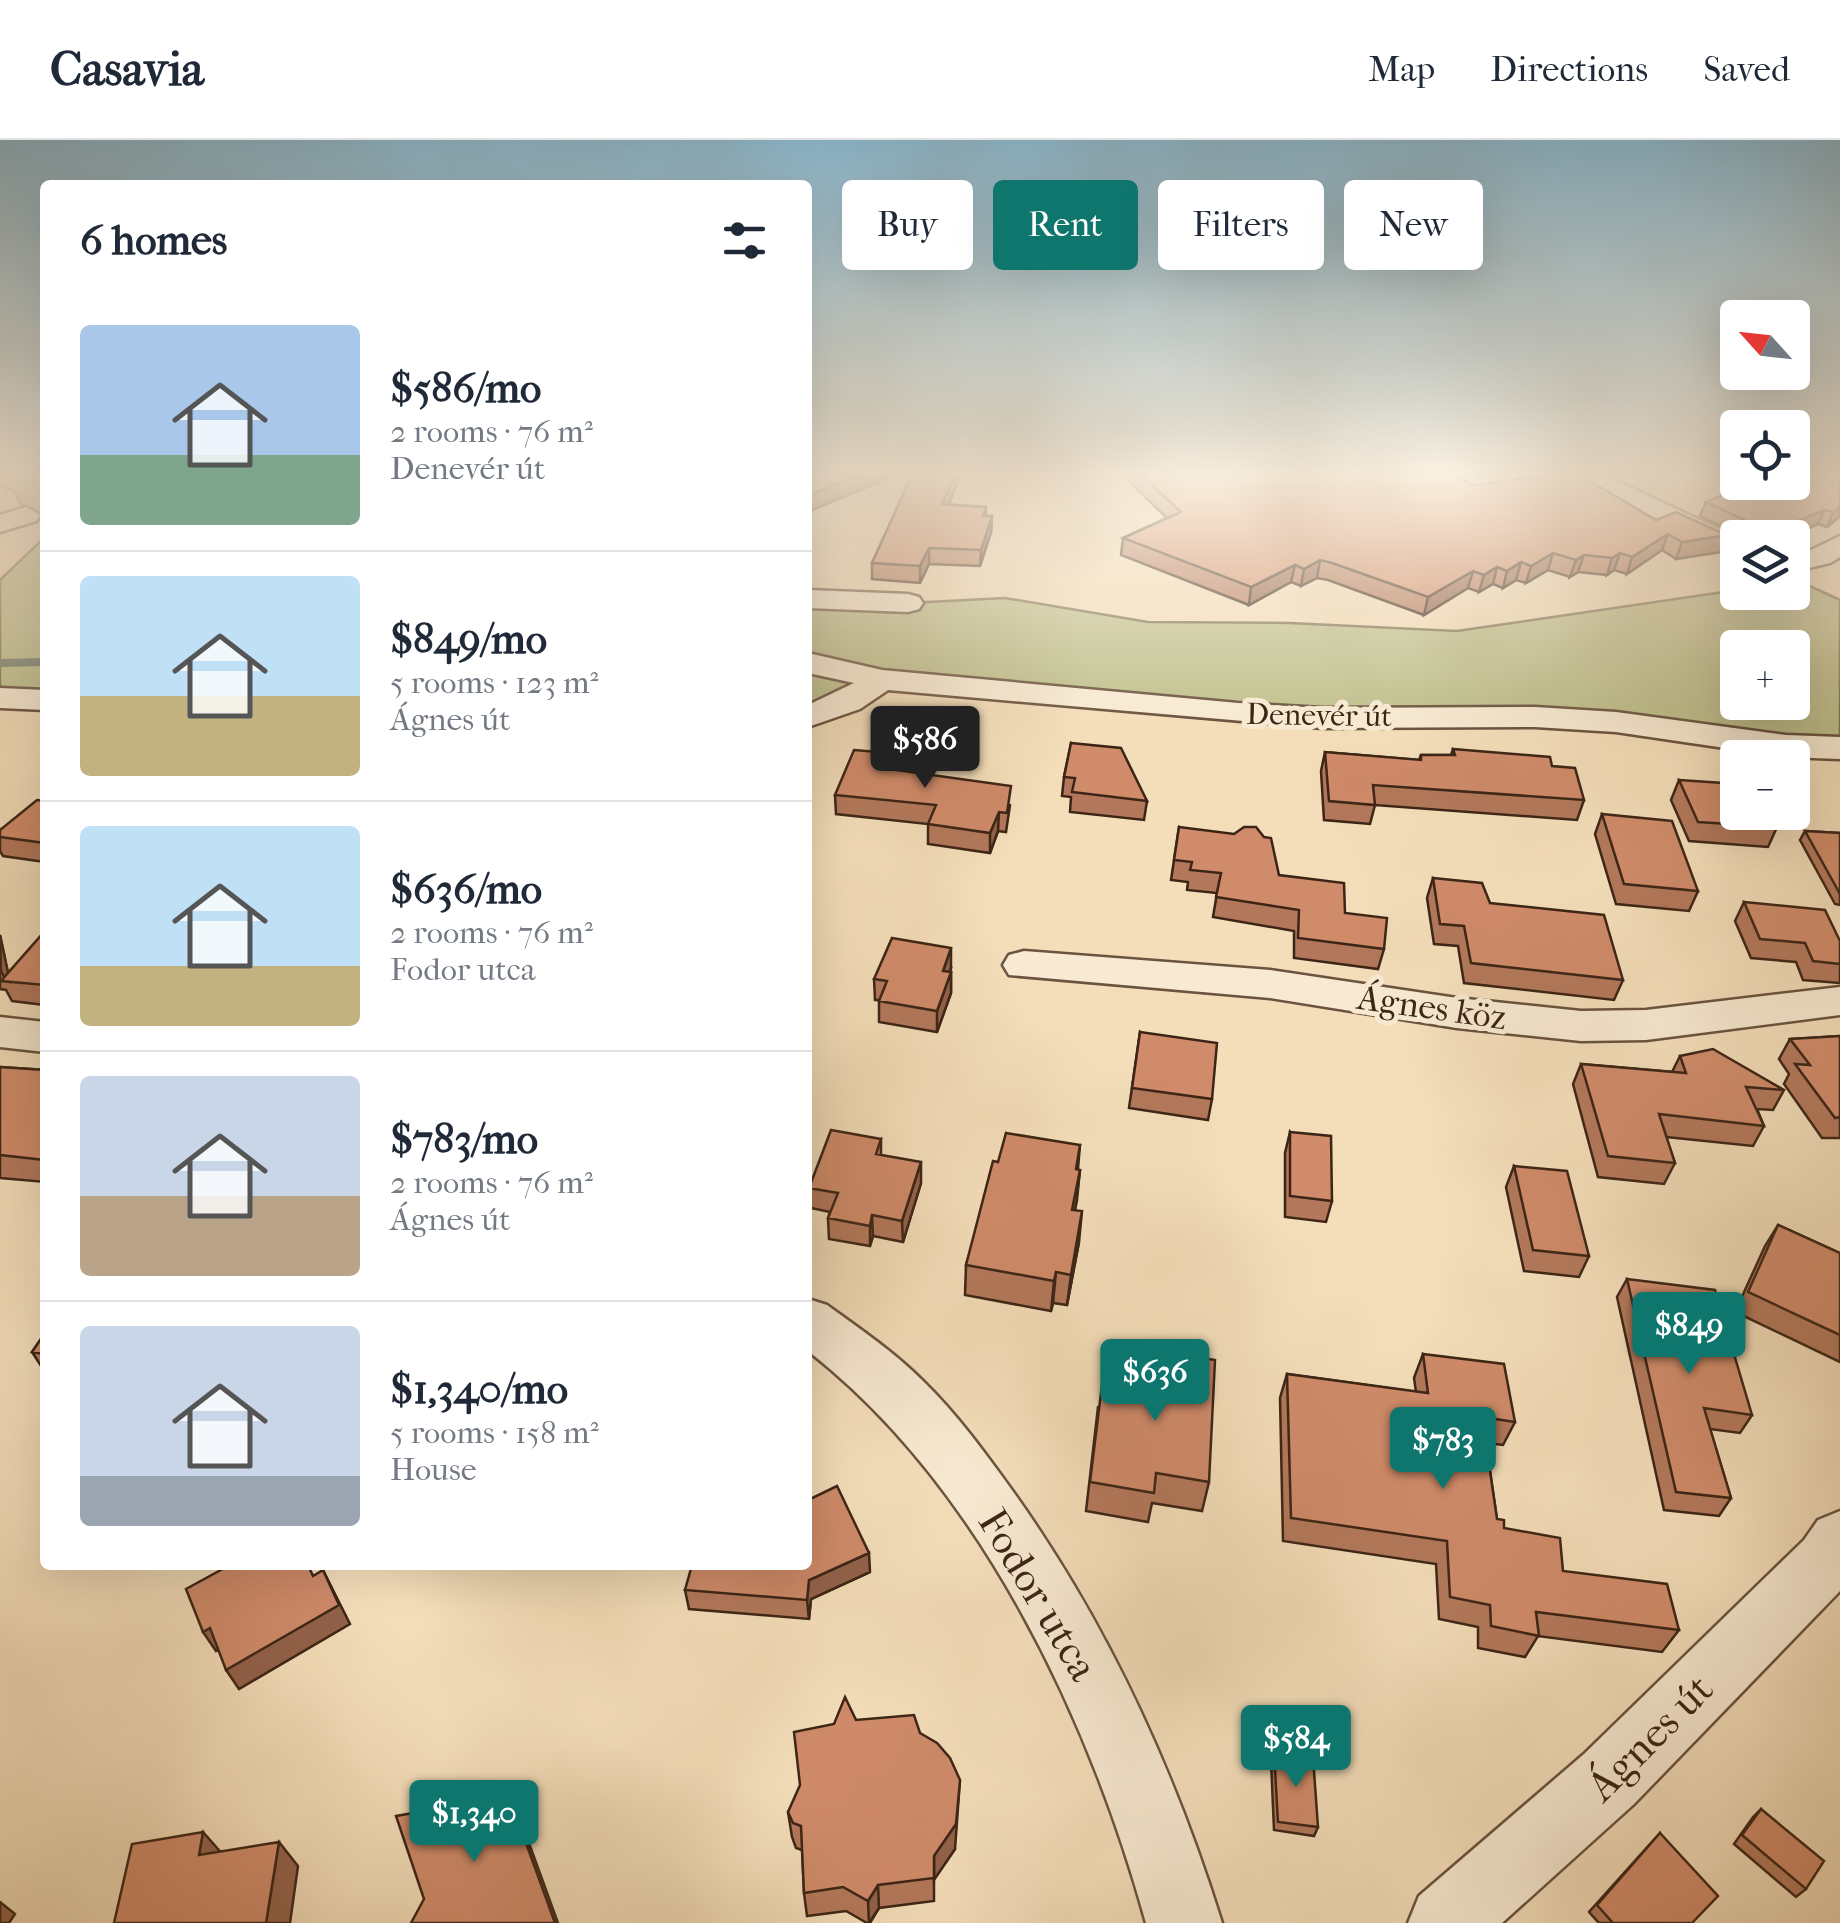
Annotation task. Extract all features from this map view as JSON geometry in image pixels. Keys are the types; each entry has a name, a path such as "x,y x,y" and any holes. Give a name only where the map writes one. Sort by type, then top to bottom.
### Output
{"street":[{"path":"812,599 908,603"},
{"name":"Denevér út","path":"812,664 882,680 1272,716 1535,717 1600,721 1786,746 1840,748"},
{"path":"812,716 848,702 882,680"},
{"path":"0,698 40,700"},
{"name":"Ágnes köz","path":"1024,965 1270,984 1458,1013 1581,1026 1646,1024 1840,1000"},
{"path":"0,1032 40,1037"},
{"name":"Fodor utca","path":"812,1324 894,1389 958,1466 1020,1552 1066,1626 1122,1741 1184,1923"},
{"name":"Ágnes út","path":"1446,1923 1610,1779 1826,1561 1840,1540"}],"green space":[{"path":"23,558 40,558 40,700 0,698 0,580"},
{"path":"1810,586 1840,600 1840,748 1810,745 1810,740 1771,740 1616,722 1322,718 883,680 812,716 812,599 908,603 1005,598 1148,622 1290,623 1457,631 1720,592 1720,610 1810,610"}],"building":[{"path":"874,558 924,558 920,566 872,563"},
{"path":"1176,558 1544,558 1531,566 1521,562 1507,571 1497,567 1484,575 1473,571 1428,597 1320,560 1304,569 1295,565 1251,587"},
{"path":"1071,743 1121,748 1147,801 1072,792 1075,778 1064,777"},
{"path":"1453,749 1550,757 1552,766 1575,768 1584,800 1373,785 1375,805 1329,801 1325,752 1421,760 1421,755 1455,755"},
{"path":"854,750 902,754 896,770 1011,786 1007,813 999,812 990,833 928,824 936,805 835,795"},
{"path":"1679,780 1720,783 1720,823 1698,822"},
{"path":"40,800 40,842 0,837 0,830"},
{"path":"1602,814 1672,821 1698,891 1624,884"},
{"path":"1179,827 1234,834 1244,827 1256,827 1264,837 1271,838 1279,875 1344,883 1345,913 1387,918 1384,949 1298,938 1299,910 1216,897 1221,873 1190,870 1192,862 1174,860"},
{"path":"1805,831 1840,833 1840,894"},
{"path":"1433,878 1482,883 1490,903 1604,915 1623,980 1471,963 1464,926 1440,924"},
{"path":"1744,902 1825,910 1840,941 1840,964 1813,961 1805,943 1760,939"},
{"path":"40,937 40,985 1,981"},
{"path":"892,938 951,948 943,971 951,972 937,1011 879,1001 887,981 874,979"},
{"path":"1140,1032 1217,1043 1212,1099 1132,1088"},
{"path":"1840,1036 1840,1117 1835,1118 1795,1064 1810,1065 1790,1039"},
{"path":"1713,1049 1784,1090 1746,1087 1764,1126 1659,1114 1675,1163 1608,1156 1581,1064 1686,1073 1680,1056"},
{"path":"0,1067 40,1070 40,1159 0,1155"},
{"path":"831,1130 881,1139 876,1154 921,1162 902,1221 872,1215 870,1226 828,1218 838,1193 812,1189"},
{"path":"1290,1132 1331,1136 1332,1201 1290,1196"},
{"path":"1006,1133 1080,1145 1076,1169 1080,1170 1072,1210 1082,1211 1071,1275 1056,1272 1054,1281 966,1265 993,1161 998,1162"},
{"path":"1514,1166 1567,1171 1589,1256 1533,1250"},
{"path":"1778,1225 1840,1253 1840,1335 1748,1292"},
{"path":"1627,1279 1715,1290 1752,1415 1704,1408 1731,1498 1676,1492"},
{"path":"1156,1350 1215,1360 1209,1482 1156,1473 1154,1493 1090,1482 1103,1377 1110,1377 1111,1370 1153,1376"},
{"path":"1423,1354 1504,1364 1515,1422 1482,1417 1497,1519 1504,1520 1504,1528 1560,1538 1563,1571 1667,1584 1679,1630 1536,1612 1539,1636 1491,1626 1490,1605 1450,1597 1447,1541 1291,1518 1287,1374 1428,1393"},
{"path":"837,1486 869,1553 809,1580 807,1600 685,1590 691,1570 812,1570 812,1498"},
{"path":"221,1570 310,1570 313,1576 323,1570 339,1605 226,1670 210,1628 203,1632 186,1589"},
{"path":"845,1697 856,1720 914,1715 920,1733 937,1743 950,1758 960,1780 956,1824 934,1856 934,1878 878,1885 868,1901 843,1887 804,1893 801,1826 793,1823 788,1812 800,1785 794,1732 834,1724"},
{"path":"1274,1752 1313,1757 1318,1827 1278,1822"},
{"path":"509,1796 555,1923 411,1923 424,1899 396,1816"},
{"path":"1761,1809 1824,1861 1806,1889 1742,1835"},
{"path":"203,1832 199,1855 279,1842 266,1923 114,1923 132,1844"},
{"path":"1660,1833 1718,1896 1692,1923 1613,1923 1597,1905"}],"waterway":[{"path":"0,663 40,662"}]}
